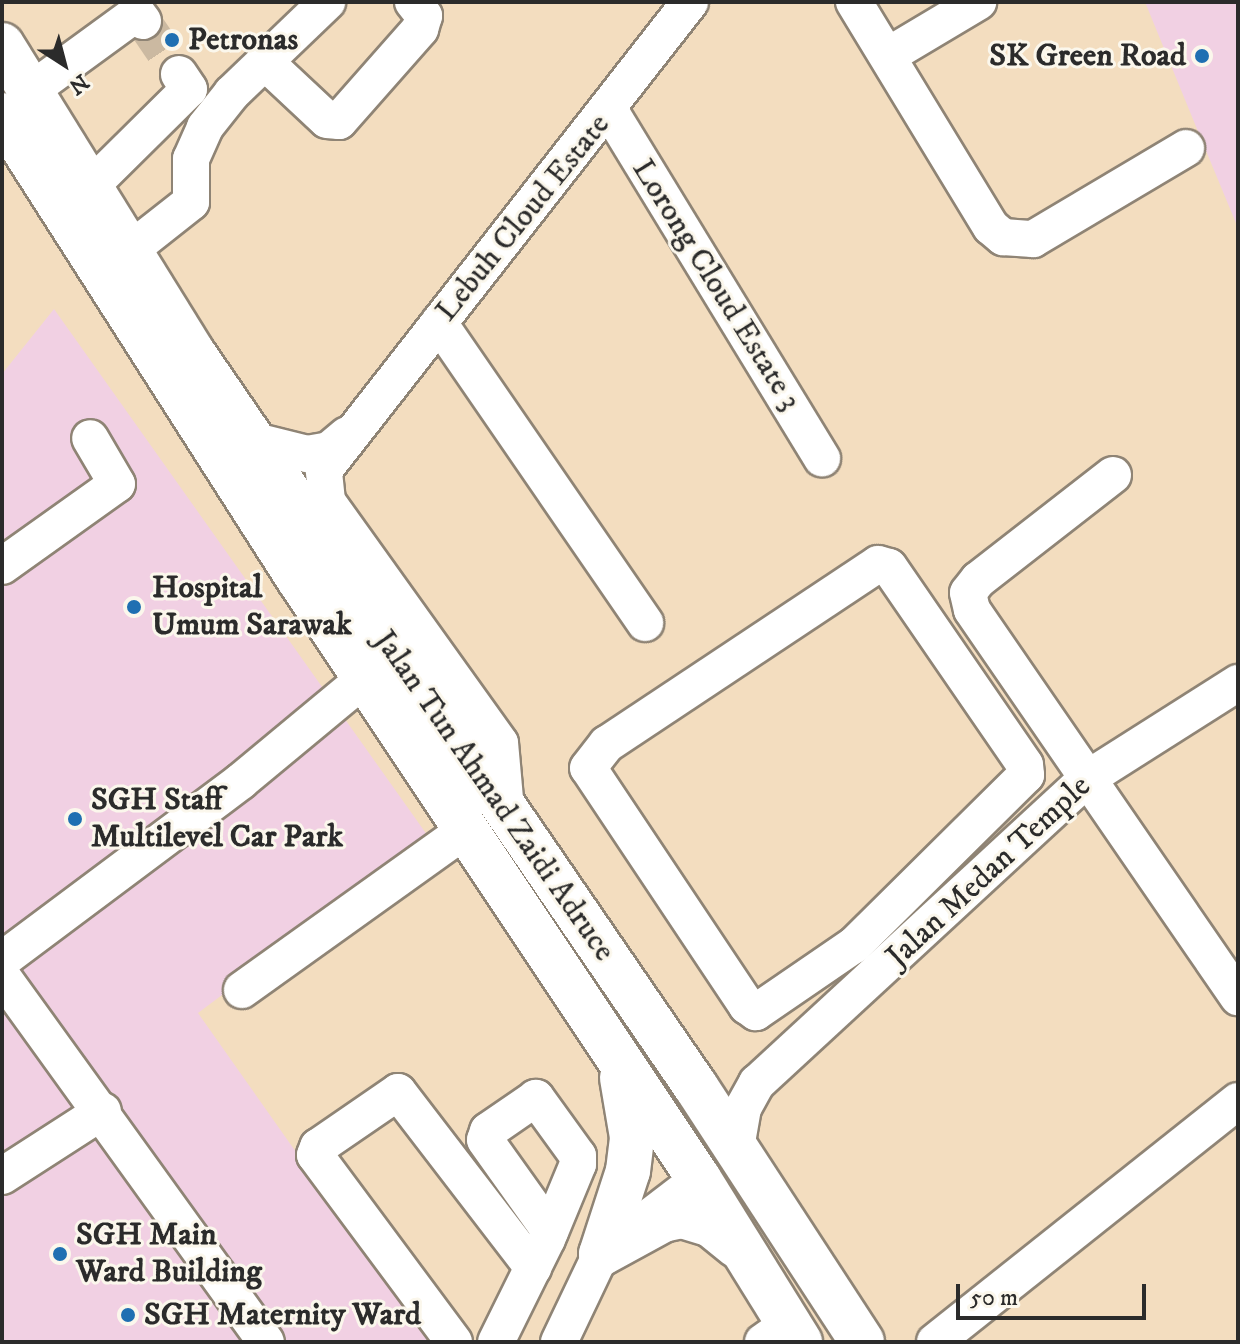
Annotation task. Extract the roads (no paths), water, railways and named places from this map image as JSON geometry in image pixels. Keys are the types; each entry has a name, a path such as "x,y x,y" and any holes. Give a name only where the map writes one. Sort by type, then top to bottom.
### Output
{"main road":[{"name":"Jalan Tun Ahmad Zaidi Adruce","path":"2,45 15,130 364,679 699,1179 744,1252 784,1336"},
{"name":"Jalan Tun Ahmad Zaidi Adruce","path":"15,130 90,187 251,440 696,1087 862,1342"},
{"path":"656,1031 703,1124 710,1152 699,1179 727,1183 751,1200 823,1282"},
{"path":"601,1254 628,1171 632,1137 616,1057"},
{"path":"601,1254 663,1220 682,1216 711,1225 744,1252"}],"street":[{"path":"129,251 191,202 195,145 232,93 327,2"},
{"path":"264,61 327,120 339,121 420,29 424,16 413,2"},
{"path":"854,2 889,55 984,217 1003,237 1033,239 1186,148"},
{"path":"889,55 978,2"},
{"name":"Lebuh Cloud Estate","path":"327,501 324,470 351,432 610,111 674,7"},
{"path":"15,130 137,13 143,21"},
{"path":"90,187 189,89 179,74"},
{"name":"Lorong Cloud Estate 3","path":"610,111 822,458"},
{"path":"439,323 645,623"},
{"path":"251,440 307,454 329,450 351,432"},
{"path":"2,566 117,484 90,438"},
{"path":"1113,475 968,593 972,610 1085,780 1238,997"},
{"path":"282,484 327,501 500,743 506,810"},
{"path":"889,567 1025,765 1026,775 951,852 854,945 770,1007 756,1012 747,1006 588,768 593,755 864,569 889,567"},
{"path":"2,960 241,781 364,679"},
{"name":"Jalan Medan Temple","path":"736,1148 743,1108 757,1083 975,881 1085,780 1238,683"},
{"path":"242,990 464,831"},
{"path":"951,852 975,881"},
{"path":"854,945 878,973"},
{"path":"2,976 15,1016 103,1111 266,1342"},
{"path":"696,1087 725,1089 757,1083"},
{"path":"454,1342 315,1155 318,1147 398,1092 533,1268"},
{"path":"935,1342 1238,1101"},
{"path":"2,1176 103,1111"},
{"path":"575,1332 601,1254 699,1179"},
{"path":"496,1342 553,1224"}],"tunnel":[{"path":"143,21 179,74"}],"place":[{"name":"Petronas","path":"172,40"},
{"name":"SK Green Road","path":"1202,56"},
{"name":"Hospital Umum Sarawak","path":"134,607"},
{"name":"SGH Staff Multilevel Car Park","path":"75,819"},
{"name":"SGH Main Ward Building","path":"60,1254"},
{"name":"SGH Maternity Ward","path":"128,1315"}]}
